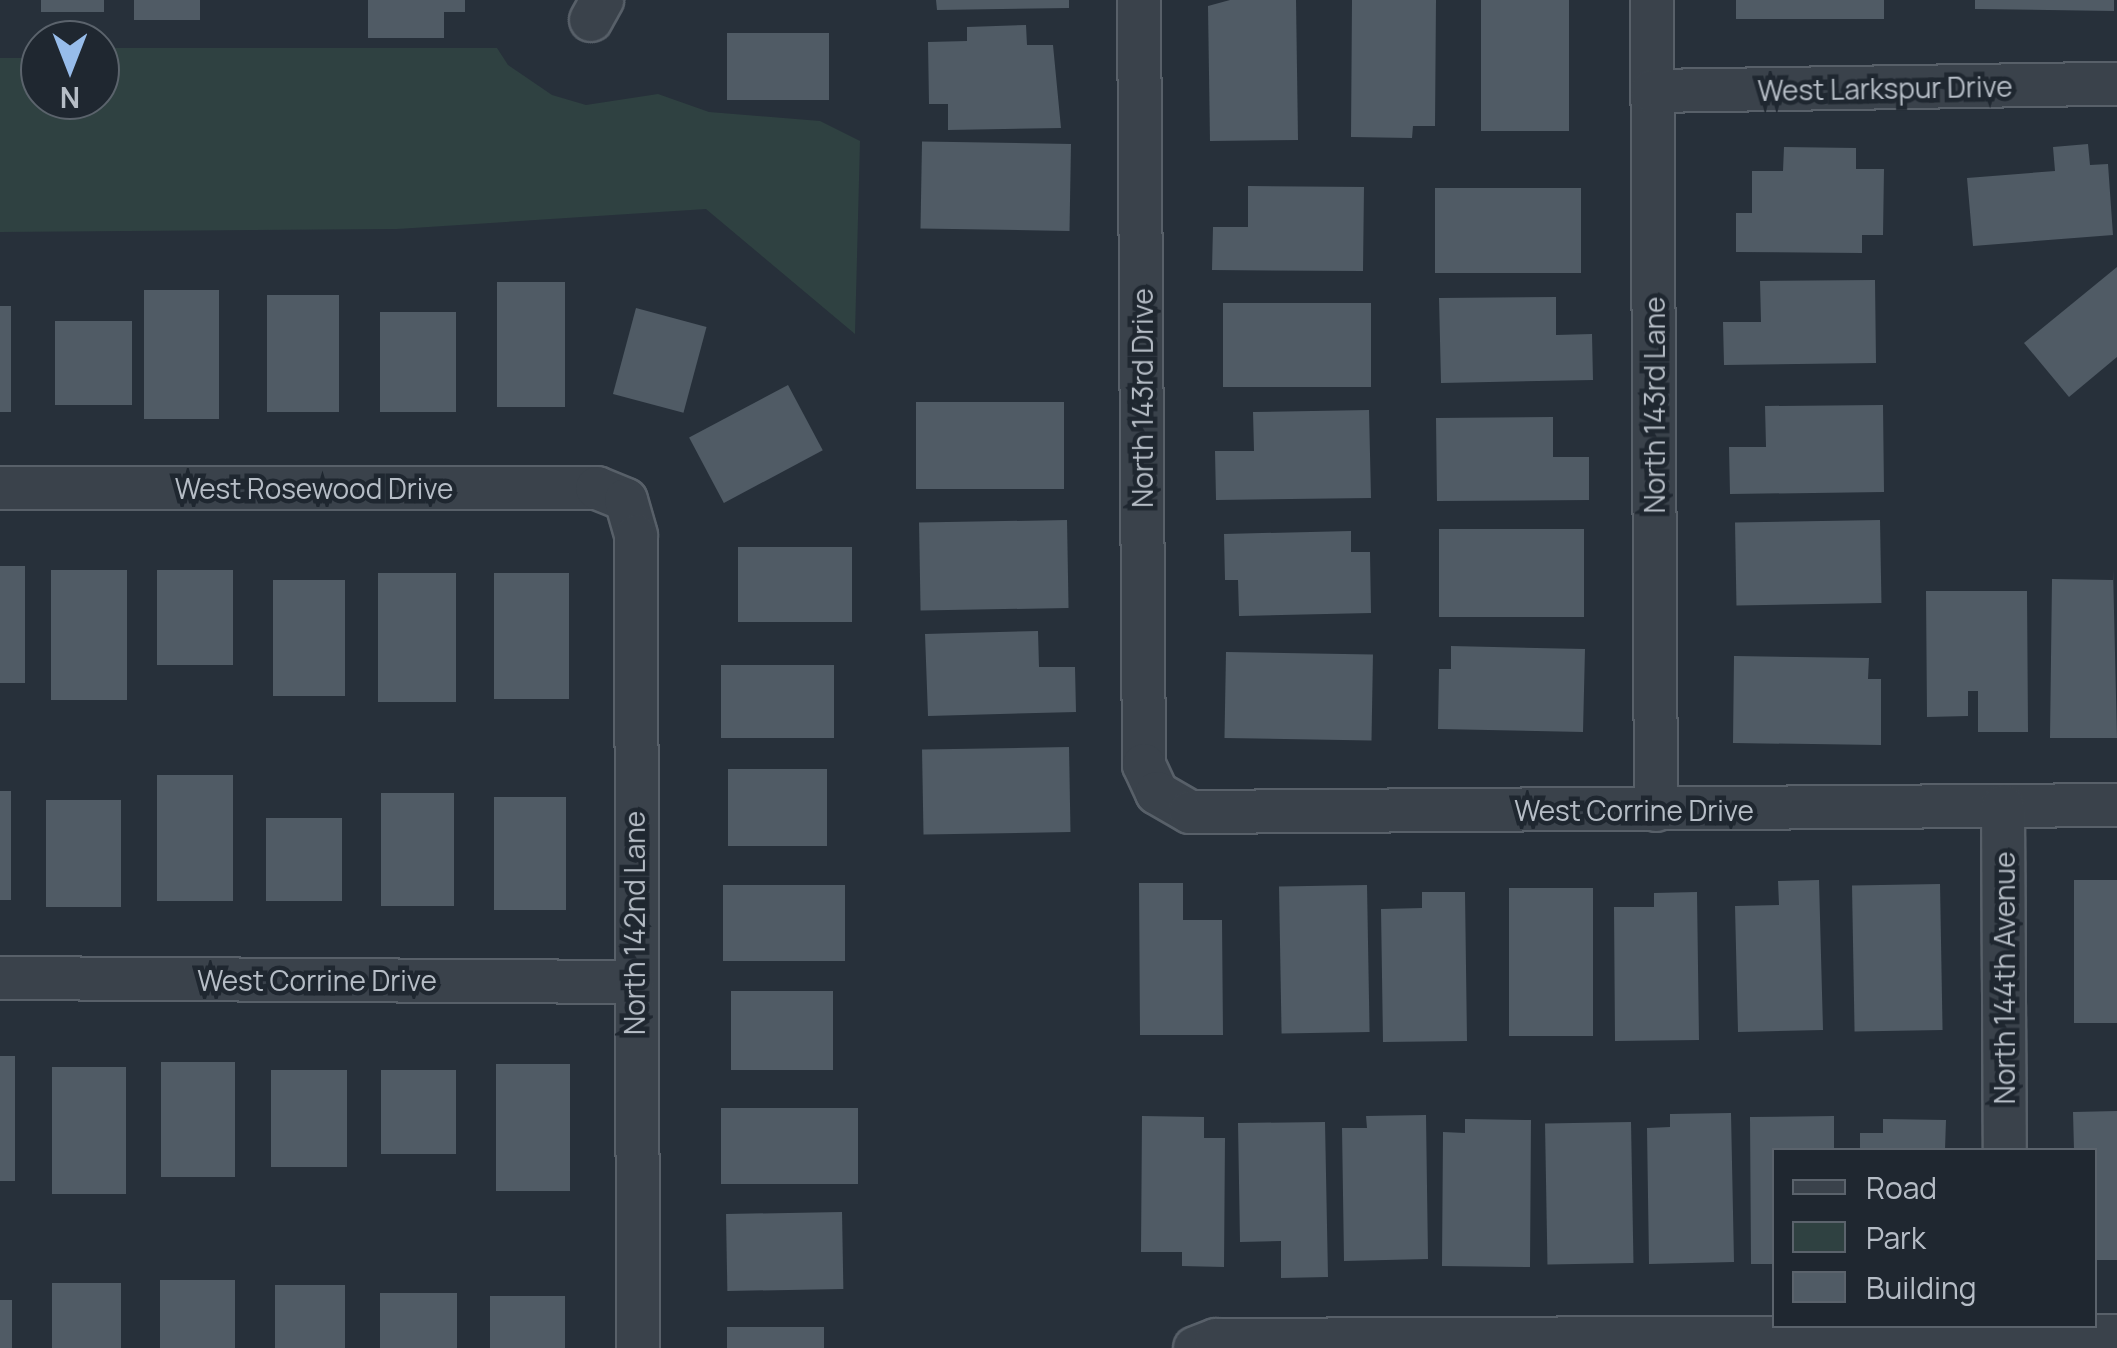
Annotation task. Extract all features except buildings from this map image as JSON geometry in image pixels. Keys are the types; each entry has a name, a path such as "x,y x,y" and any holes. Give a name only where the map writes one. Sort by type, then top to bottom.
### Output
{"street":[{"name":"North 143rd Drive","path":"1139,0 1144,765 1157,793"},
{"name":"North 143rd Lane","path":"1652,0 1656,810"},
{"name":"West Larkspur Drive","path":"1652,91 2117,84"},
{"name":"West Rosewood Drive","path":"0,488 598,488 626,500"},
{"name":"North 142nd Lane","path":"626,500 636,536 633,982 638,1348"},
{"name":"West Corrine Drive","path":"1157,793 1190,812 2117,806"},
{"name":"North 144th Avenue","path":"2003,806 2005,1148"},
{"name":"West Corrine Drive","path":"0,978 633,982"},
{"path":"1196,1348 1216,1340 2006,1331 2117,1336"}],"green space":[{"path":"120,48 497,48 508,65 552,95 586,105 658,94 709,112 820,121 860,141 855,334 706,209 397,229 0,232 0,58 20,58 20,120 120,120"}]}
